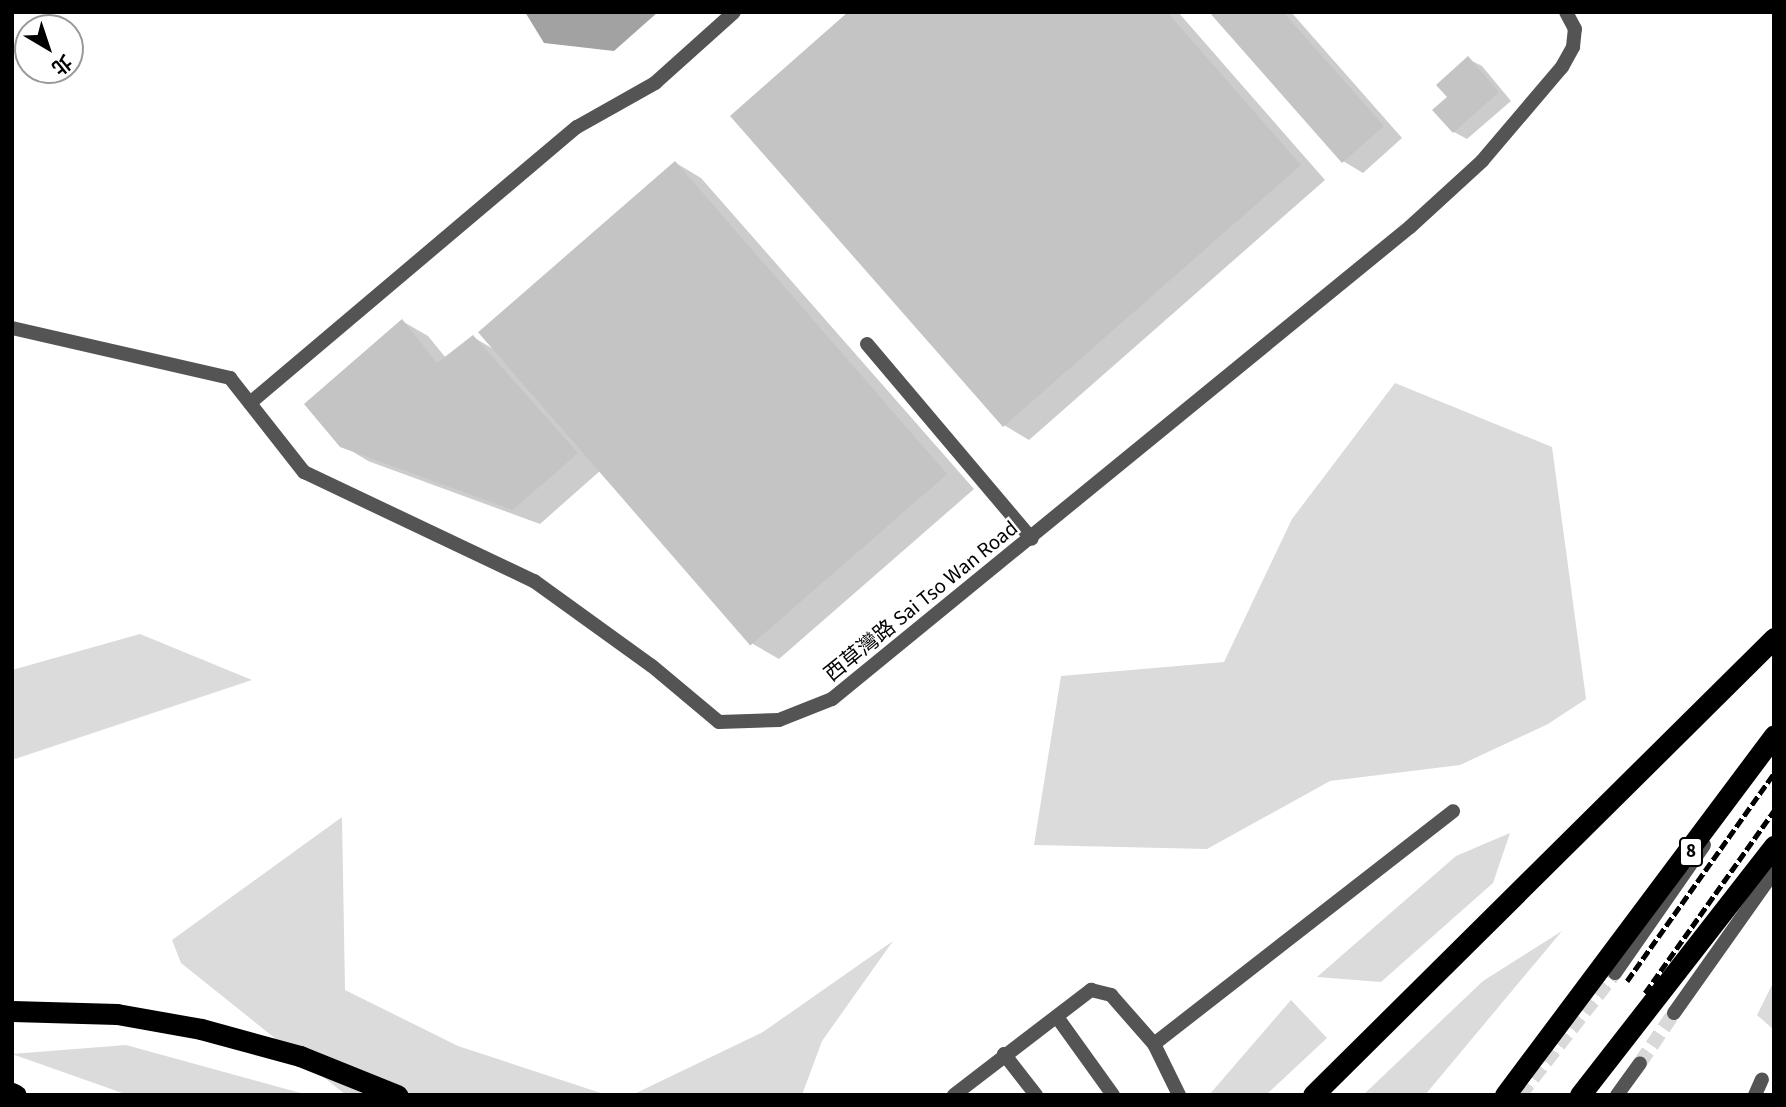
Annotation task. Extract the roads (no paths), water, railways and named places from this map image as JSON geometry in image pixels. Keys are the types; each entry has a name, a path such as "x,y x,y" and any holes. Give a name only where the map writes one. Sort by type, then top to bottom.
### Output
{"highway":[{"path":"1313,1095 1774,638"},
{"name":"8","path":"1505,1095 1774,735"},
{"path":"1580,1095 1774,846"},
{"path":"12,1011 93,1012 177,1024 300,1056 392,1092"}],"street":[{"path":"250,403 577,127 655,83 734,12"},
{"path":"1566,12 1575,29"},
{"name":"西草灣路 Sai Tso Wan Road","path":"12,328 230,378 304,472 534,581 652,666 719,722 779,720 832,699 1032,539 1410,227 1482,161 1562,67 1573,47 1575,29 1583,12"},
{"path":"867,344 1032,539"},
{"path":"1615,973 1774,744"},
{"path":"1154,1044 1453,811"},
{"path":"1674,1013 1774,872"},
{"path":"954,1095 1004,1054 1091,990 1111,995 1154,1044 1179,1095"},
{"path":"1056,1017 1114,1095"},
{"path":"1004,1054 1036,1095"},
{"path":"1617,1095 1640,1063"},
{"path":"1755,1095 1762,1079"}],"tunnel":[{"path":"1520,1095 1615,973"},
{"path":"1640,1063 1674,1013"}],"railway":[{"path":"1627,981 1774,773"},
{"path":"1645,993 1774,811"}]}
